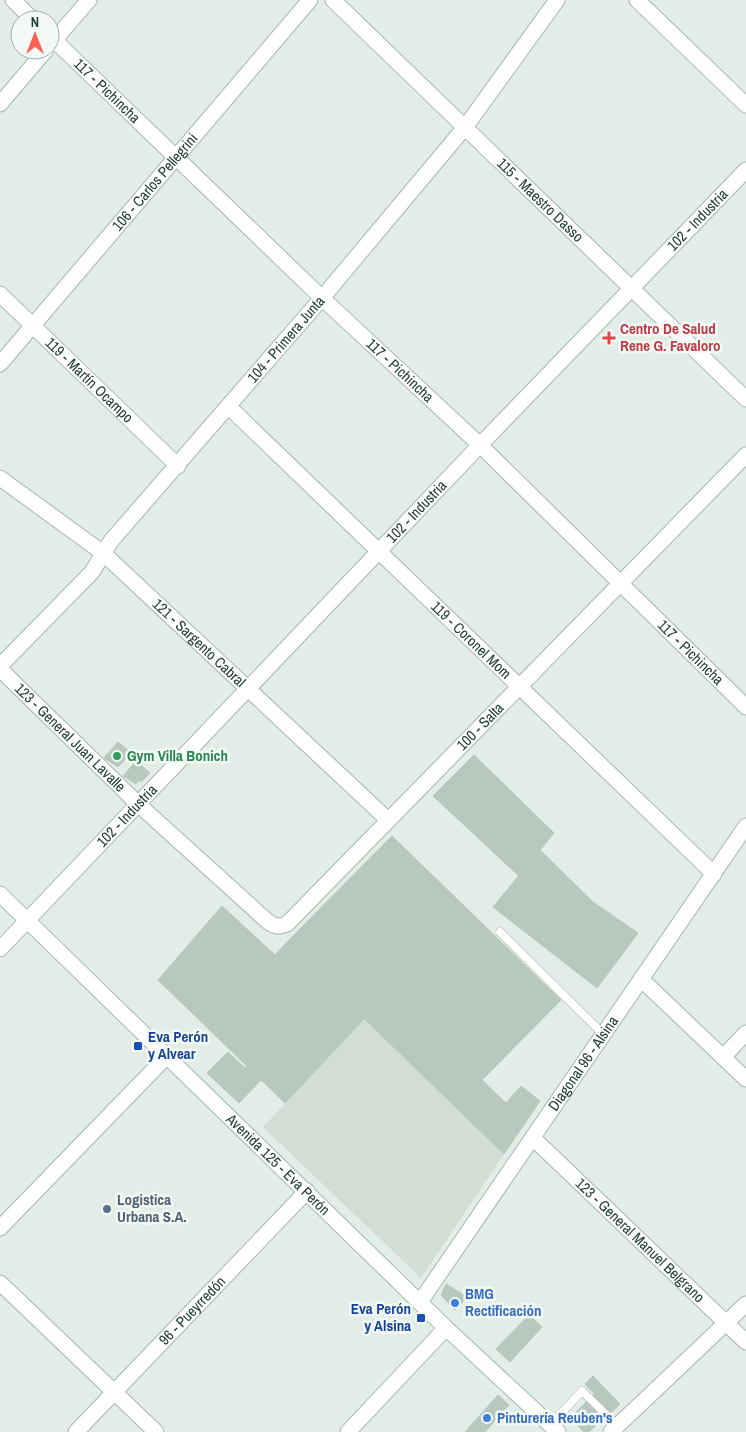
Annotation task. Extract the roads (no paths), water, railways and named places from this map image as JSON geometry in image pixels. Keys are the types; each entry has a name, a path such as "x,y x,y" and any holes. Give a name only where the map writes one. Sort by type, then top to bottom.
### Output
{"street":[{"path":"13,0 23,10"},
{"path":"60,32 88,0"},
{"name":"106 - Carlos Pellegrini","path":"0,364 310,0"},
{"name":"115 - Maestro Dasso","path":"333,0 466,126 746,399"},
{"name":"104 - Primera Junta","path":"0,668 92,572 103,553 322,298 466,126 557,0"},
{"path":"637,0 746,105"},
{"name":"117 - Pichincha","path":"60,52 176,156 322,298 480,445 746,707"},
{"path":"0,104 36,60"},
{"name":"102 - Industria","path":"0,949 480,445 746,170"},
{"name":"119 - Martín Ocampo","path":"0,294 178,466"},
{"name":"119 - Coronel Mom","path":"229,407 380,550 714,874"},
{"name":"100 - Salta","path":"273,926 287,924 746,455"},
{"name":"121 - Sargento Cabral","path":"0,478 103,553 388,820"},
{"name":"123 - General Juan Lavalle","path":"0,668 138,804 273,926"},
{"name":"Diagonal 96 - Alsina","path":"420,1302 746,826"},
{"name":"Avenida 125 - Eva Perón","path":"0,894 446,1328 554,1428"},
{"path":"641,979 746,1079"},
{"path":"723,1057 746,1033"},
{"path":"0,1228 167,1056"},
{"name":"123 - General Manuel Belgrano","path":"533,1138 746,1342"},
{"name":"96 - Pueyrredón","path":"76,1432 307,1191"},
{"path":"0,1283 156,1432"},
{"path":"614,1429 746,1304"},
{"path":"348,1432 446,1328"}],"lane":[{"path":"500,932 603,1034"},
{"path":"554,1428 582,1391 614,1429"}],"place":[{"name":"Centro De Salud Rene G. Favaloro","path":"609,338"},
{"name":"Gym Villa Bonich","path":"117,756"},
{"name":"Eva Perón y Alvear","path":"138,1046"},
{"name":"Logistica Urbana S.A.","path":"107,1209"},
{"name":"BMG Rectificación","path":"455,1303"},
{"name":"Eva Perón y Alsina","path":"421,1318"},
{"name":"Pinturería Reuben's","path":"487,1418"}]}
